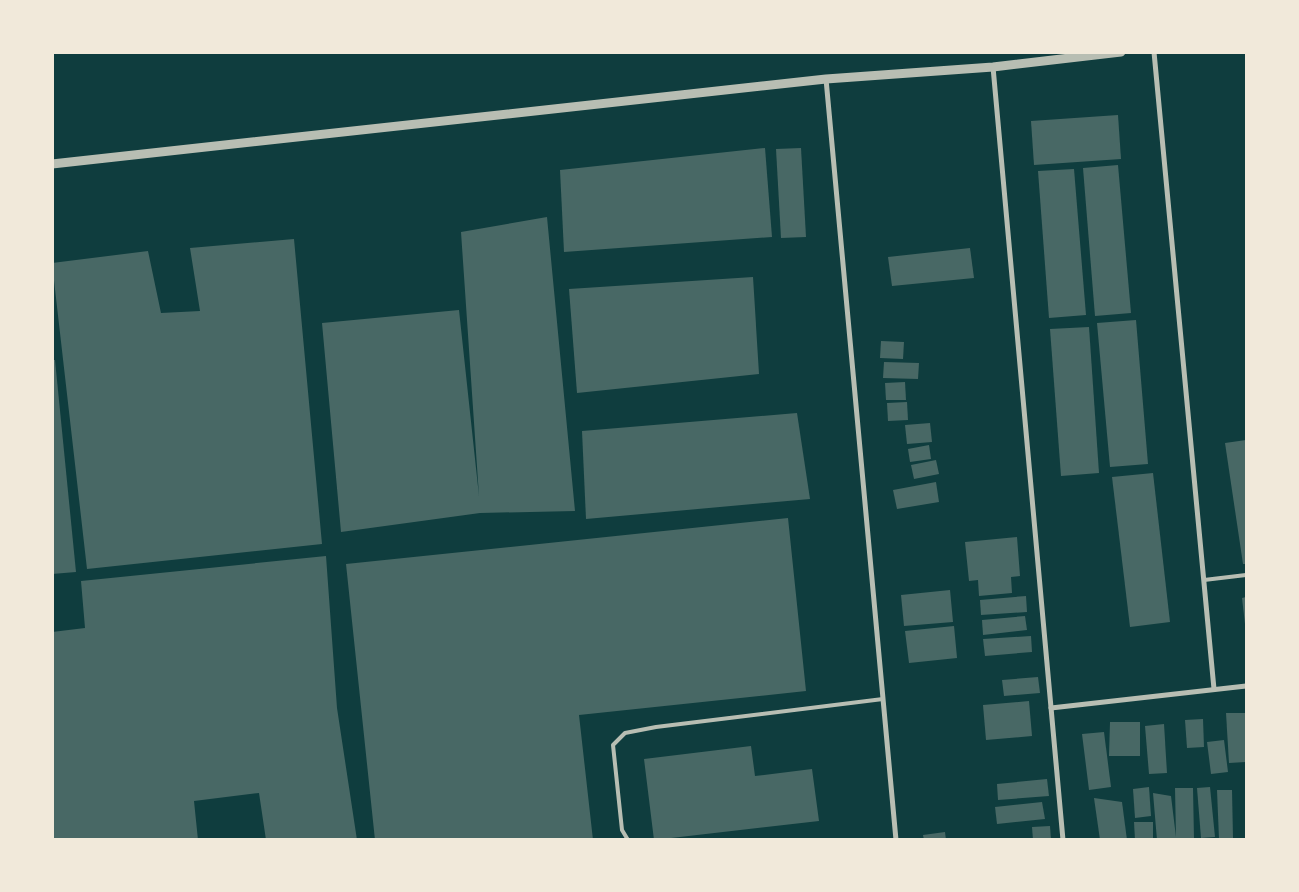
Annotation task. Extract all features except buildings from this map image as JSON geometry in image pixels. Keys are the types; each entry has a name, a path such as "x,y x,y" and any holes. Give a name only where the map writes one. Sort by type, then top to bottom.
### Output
{"street":[{"path":"52,164 826,79 993,67 1122,52"},
{"path":"1154,52 1214,689"},
{"path":"993,67 1063,840"},
{"path":"826,79 896,840"},
{"path":"1051,708 1246,686"}],"lane":[{"path":"1204,580 1246,575"},
{"path":"628,840 622,830 613,745 625,734 656,727 883,699"}]}
